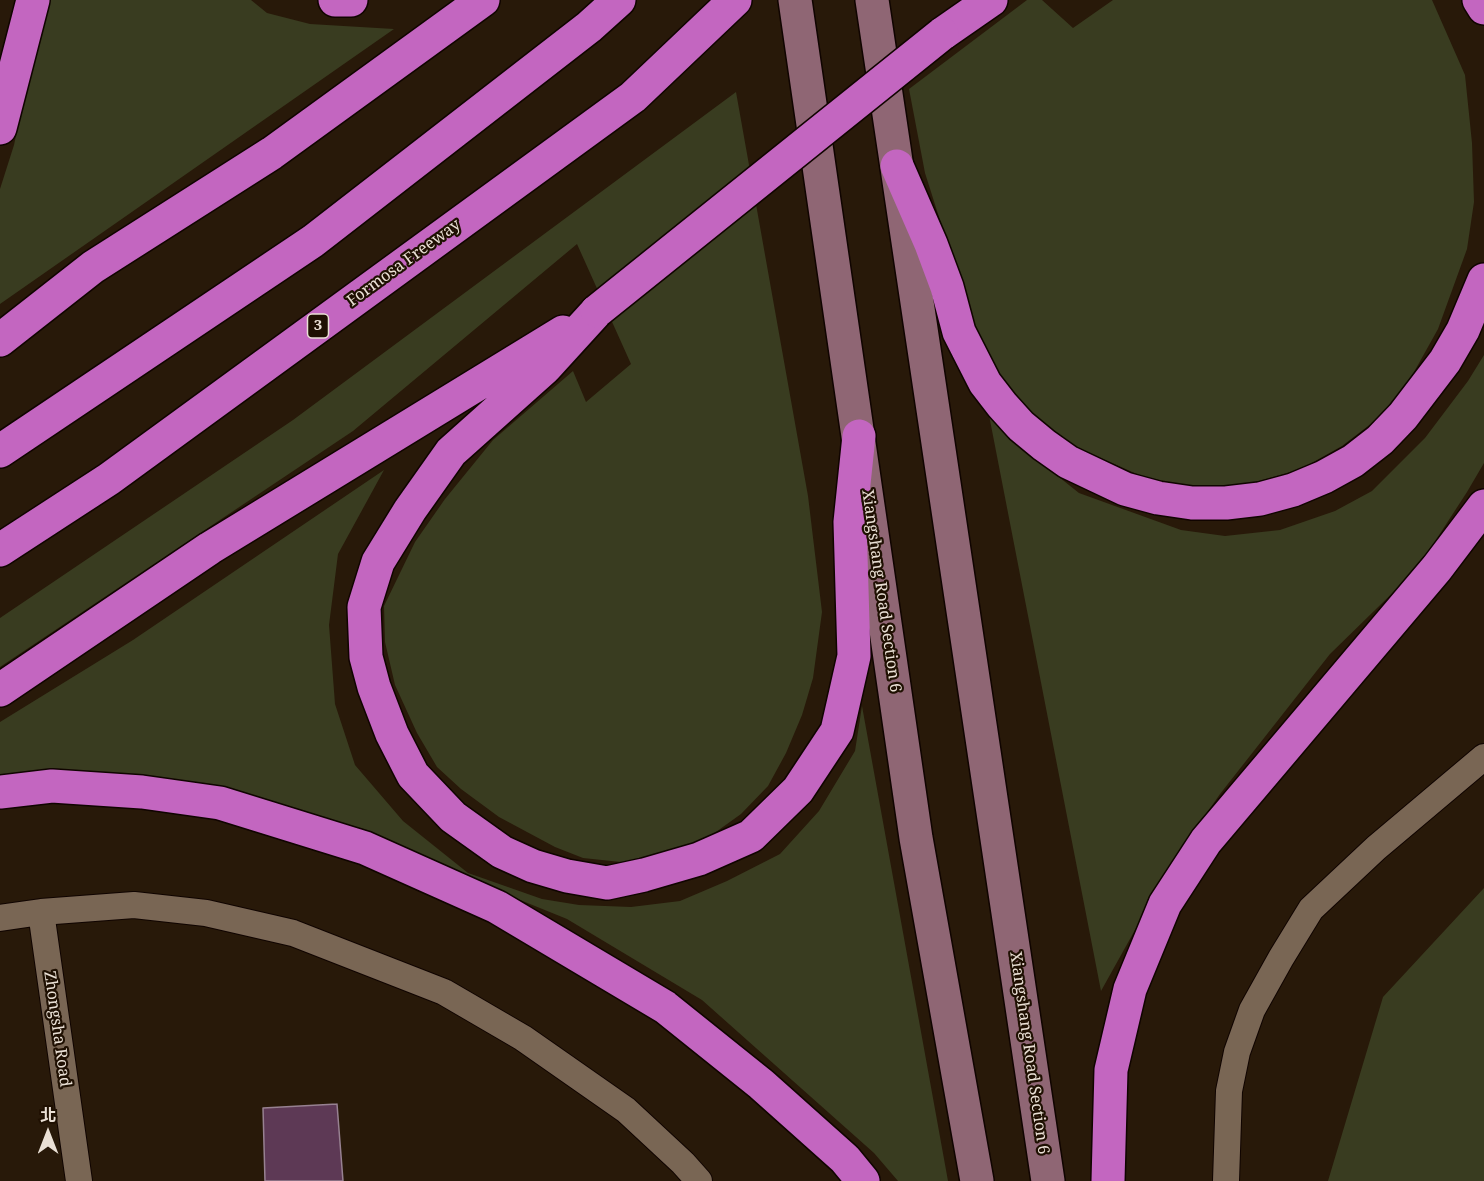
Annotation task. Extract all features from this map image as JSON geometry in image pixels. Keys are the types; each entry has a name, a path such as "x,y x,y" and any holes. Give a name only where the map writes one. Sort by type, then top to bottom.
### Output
{"highway":[{"path":"0,128 33,0"},
{"path":"335,0 351,0"},
{"path":"0,340 93,267 272,153 483,0"},
{"path":"0,451 313,241 589,27 619,0"},
{"name":"Formosa Freeway","path":"0,550 109,479 633,97 735,0"},
{"path":"942,34 977,0"},
{"path":"0,690 210,548 597,310 942,34 991,0"},
{"path":"1479,0 1484,8"},
{"path":"897,165 931,244 958,332 975,366 1002,405 1029,433 1068,462 1125,489 1158,498 1192,503 1226,503 1260,499 1293,490 1353,461 1380,440 1403,416 1445,361 1463,330 1484,280"},
{"path":"597,310 545,368 451,452 410,510 378,562 364,607 366,657 374,687 392,734 413,775 453,817 502,852 533,866 567,876 607,883 699,859 751,836 798,790 837,732 854,656 850,522 859,436"},
{"path":"1108,1181 1110,1070 1130,989 1166,904 1206,841 1437,568 1484,506"},
{"path":"0,792 52,786 142,792 220,803 365,848 487,902 665,1007 769,1092 845,1159 863,1181"}],"main road":[{"name":"Xiangshang Road Section 6","path":"795,0 916,838 977,1181"},
{"name":"Xiangshang Road Section 6","path":"872,0 1048,1181"}],"street":[{"path":"1226,1181 1229,1091 1237,1052 1252,1010 1281,958 1311,909 1376,848 1484,757"},
{"path":"0,918 41,912 134,905 206,913 292,933 444,992 523,1038 626,1110 699,1181"},
{"name":"Zhongsha Road","path":"41,912 78,1181"}],"green space":[{"path":"45,0 251,0 267,13 310,24 394,29 0,304 0,189 14,145"},
{"path":"1027,0 1042,0 1073,28 1113,0 1432,0 1465,75 1472,143 1474,202 1467,249 1438,329 1409,381 1380,417 1342,446 1301,469 1238,487 1190,488 1139,475 1076,447 1015,403 978,340 925,173 909,89"},
{"path":"736,92 808,496 822,612 813,678 802,715 786,753 768,786 741,814 702,842 630,863 583,858 555,847 499,817 461,789 437,767 417,733 395,685 385,642 384,606 415,542 445,499 493,440 573,371 586,402 631,364 577,244 353,431 0,667 0,618 293,420"},
{"path":"1484,355 1484,463 1467,492 1417,569 1330,654 1220,794 1149,896 1140,921 1101,991 988,410 1020,446 1079,493 1181,530 1225,536 1280,530 1335,511 1372,491 1425,438 1468,381"},
{"path":"384,470 338,554 329,625 335,704 355,765 403,821 468,873 542,899 579,905 631,907 680,901 727,881 780,854 819,811 855,751 862,706 948,1181 898,1181 874,1153 702,1000 567,919 451,872 363,829 270,803 0,778 0,722 133,640"},
{"path":"1484,888 1484,1181 1328,1181 1383,997"}],"building":[{"path":"337,1104 343,1181 265,1181 263,1108"}]}
